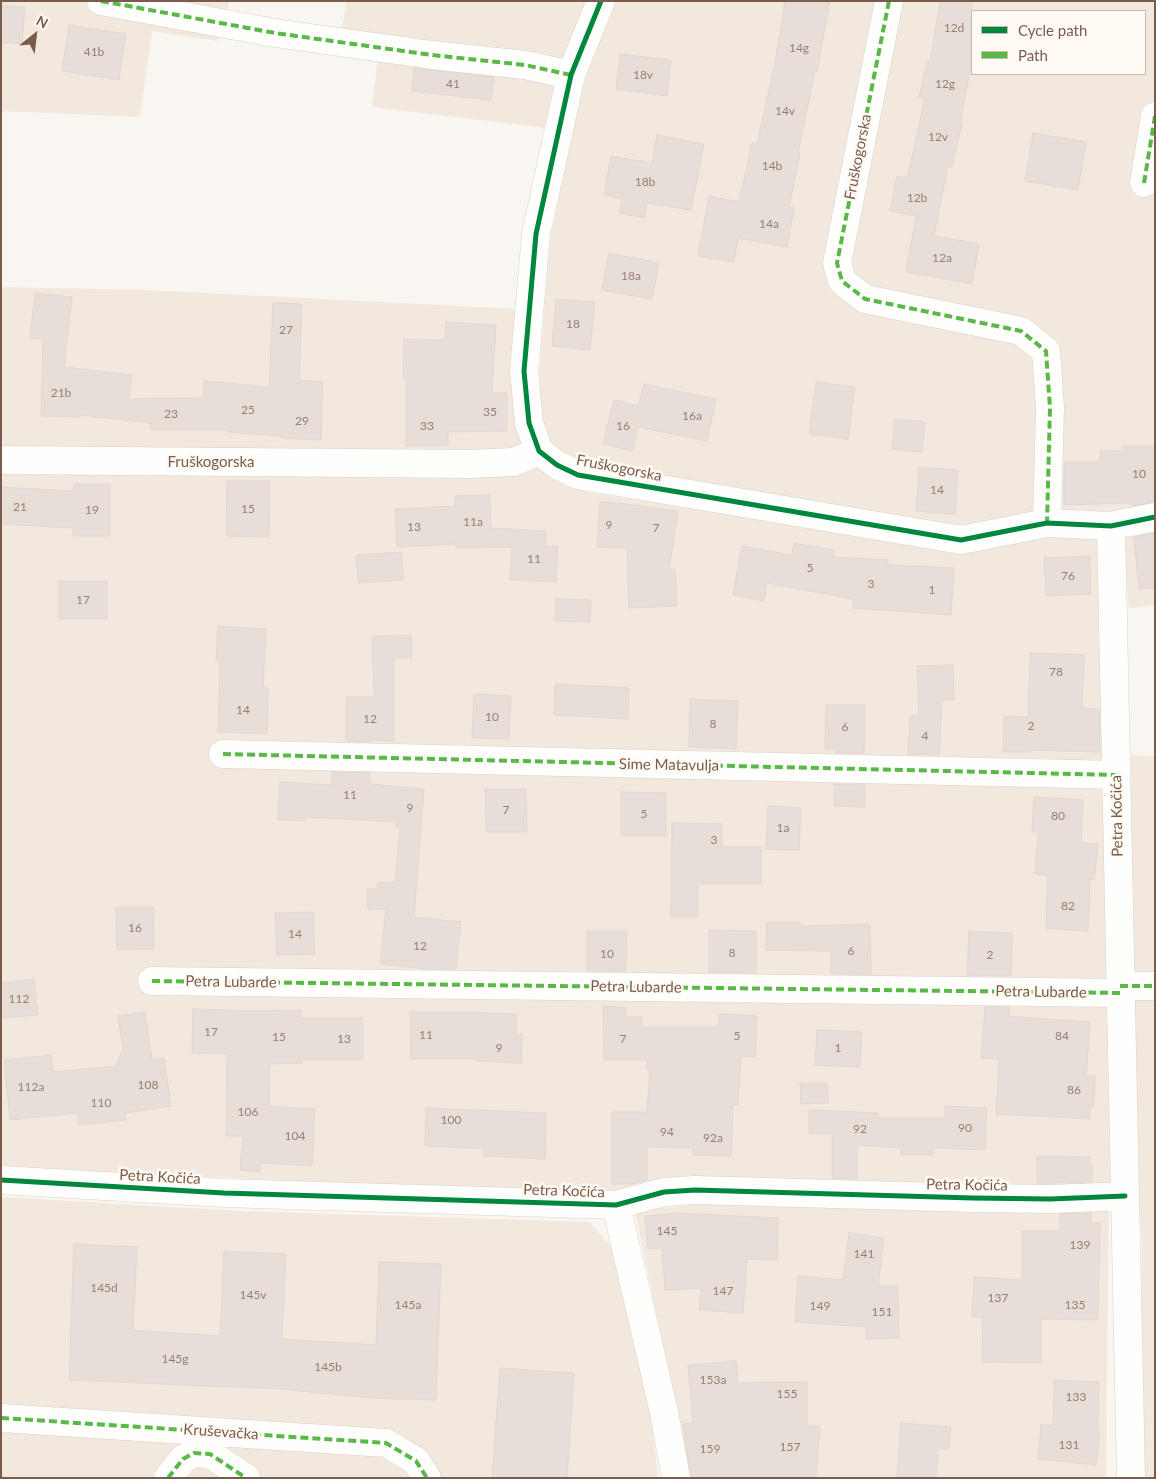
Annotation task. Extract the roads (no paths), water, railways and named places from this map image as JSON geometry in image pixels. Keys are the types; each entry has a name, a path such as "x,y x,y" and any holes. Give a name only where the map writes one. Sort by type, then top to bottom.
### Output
{"street":[{"path":"101,1 275,33 432,55 525,65 571,75"},
{"path":"539,450 529,423 524,371 536,234 571,75 601,1"},
{"name":"Fruškogorska","path":"889,1 837,263 842,281 865,299 1021,331 1046,351 1050,408 1046,523"},
{"path":"1144,184 1155,116"},
{"name":"Fruškogorska","path":"1,460 470,464 514,462 539,450 557,465 578,475 961,540 1046,523 1111,526 1155,516"},
{"name":"Petra Kočića","path":"1111,526 1131,1478"},
{"name":"Sime Matavulja","path":"223,754 1116,775"},
{"name":"Petra Lubarde","path":"152,981 1120,989 1155,986"},
{"name":"Petra Kočića","path":"1,1180 224,1193 616,1205 664,1192 696,1190 973,1198 1050,1199 1125,1196"},
{"name":"Petra Kočića","path":"616,1205 664,1412 676,1478"},
{"name":"Kruševačka","path":"1,1418 386,1443 416,1461 427,1478"},
{"path":"168,1478 183,1459 194,1453 210,1454 246,1478"}]}
